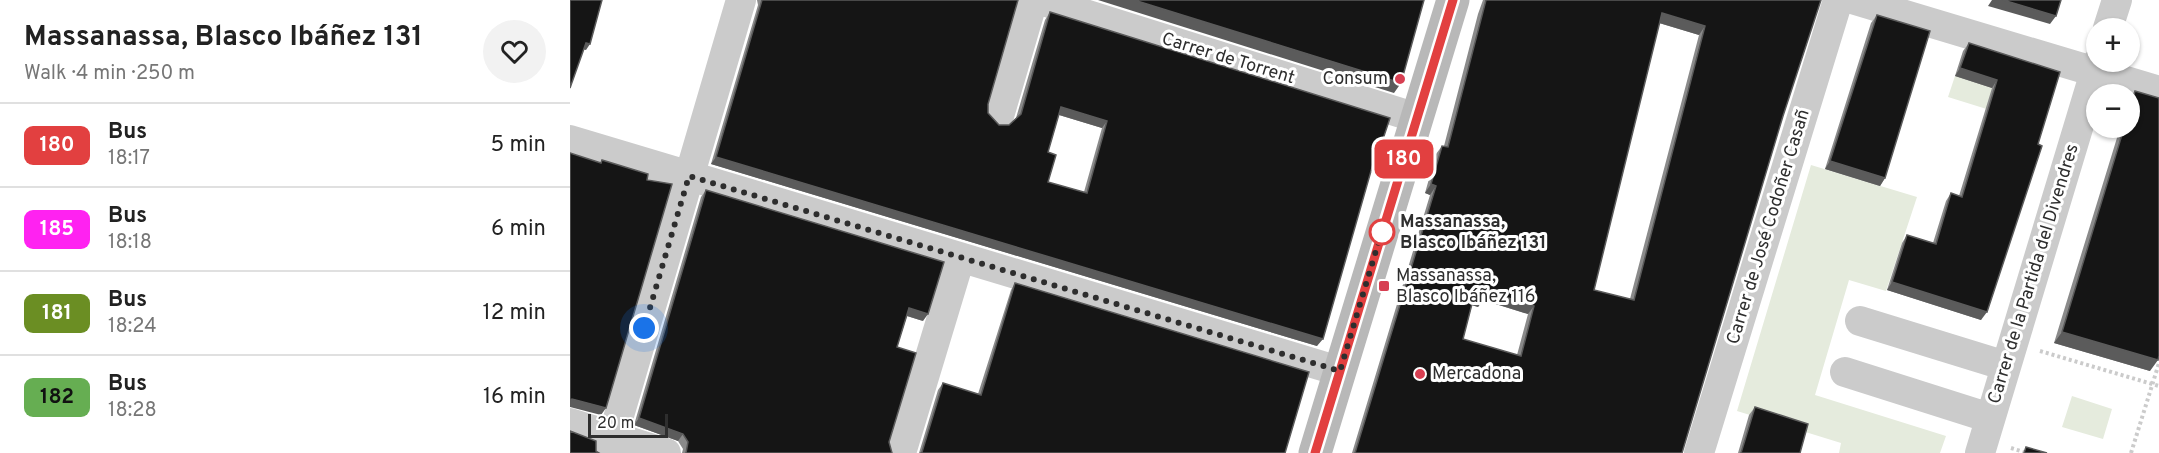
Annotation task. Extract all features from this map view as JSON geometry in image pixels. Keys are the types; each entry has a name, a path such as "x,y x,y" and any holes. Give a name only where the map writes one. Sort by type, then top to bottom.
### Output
{"street":[{"path":"610,445 741,0"},
{"path":"999,117 1033,0"},
{"name":"Carrer de Torrent","path":"1040,0 1417,118"},
{"path":"1315,453 1453,0"},
{"name":"Carrer de José Codoñer Casañ","path":"1699,453 1838,0"},
{"path":"1855,0 2086,64"},
{"path":"2111,18 2117,0"},
{"name":"Carrer de la Partida del Divendres","path":"1980,453 2094,72"},
{"path":"2109,72 2159,91"},
{"path":"570,140 1340,371"},
{"path":"901,453 960,258"},
{"path":"1860,321 2006,366"},
{"path":"1845,372 1990,418"},
{"path":"570,423 610,445 666,453"}],"path":[{"path":"2040,351 2159,386"},
{"path":"2131,453 2159,363"},
{"path":"2010,448 2027,453"}],"shaded area":[{"path":"1955,76 2047,104 2041,126 1948,97"},
{"path":"1811,165 1917,197 1886,291 1849,280 1815,395 1946,436 1940,453 1839,453 1841,443 1737,411"},
{"path":"2072,396 2112,409 2103,439 2062,427"}],"building":[{"path":"570,0 602,0 590,44 586,43 570,88"},
{"path":"762,0 1018,0 988,104 988,113 999,125 1009,125 1021,114 1050,12 1390,118 1377,157 1375,157 1323,339 716,157","holes":["1061,107 1107,121 1087,193 1048,182 1056,155 1048,152"]},
{"path":"1134,0 1424,0 1401,83"},
{"path":"1486,0 1821,0 1783,116 1682,453 1355,453 1436,186 1431,184 1442,146 1448,147","holes":["1662,13 1705,26 1634,300 1594,290","1486,291 1534,306 1521,356 1463,339 1474,296 1484,298"]},
{"path":"2003,0 2061,0 2056,16"},
{"path":"1877,15 1930,31 1885,178 1830,161"},
{"path":"1969,43 2060,72 2038,144 2042,146 1987,312 1892,282 1907,235 1936,244 1951,193 1962,197 1997,80 1960,68"},
{"path":"2140,92 2159,98 2158,360 2062,332 2121,138 2140,138"},
{"path":"570,153 648,174 647,180 672,184 606,408 570,400"},
{"path":"706,190 944,262 928,314 909,308 897,347 916,353 889,442 892,453 686,453 688,442 683,434 639,418"},
{"path":"1015,283 1309,372 1285,453 921,453 943,383 981,395"},
{"path":"1755,407 1808,424 1800,453 1741,453"},
{"path":"570,431 596,441 596,451 599,453 570,453"},
{"path":"2026,447 2047,453 2024,453"}],"bus line":[{"name":"180","path":"1315,453 1453,0"}],"place":[{"name":"Consum","path":"1400,79"},
{"name":"Massanassa, Blasco Ibáñez 131","path":"1382,232"},
{"name":"Massanassa, Blasco Ibáñez 116","path":"1384,286"},
{"name":"Mercadona","path":"1420,374"}],"route":[{"path":"644,328 689,176 1340,371 1384,224 1382,232"}]}
